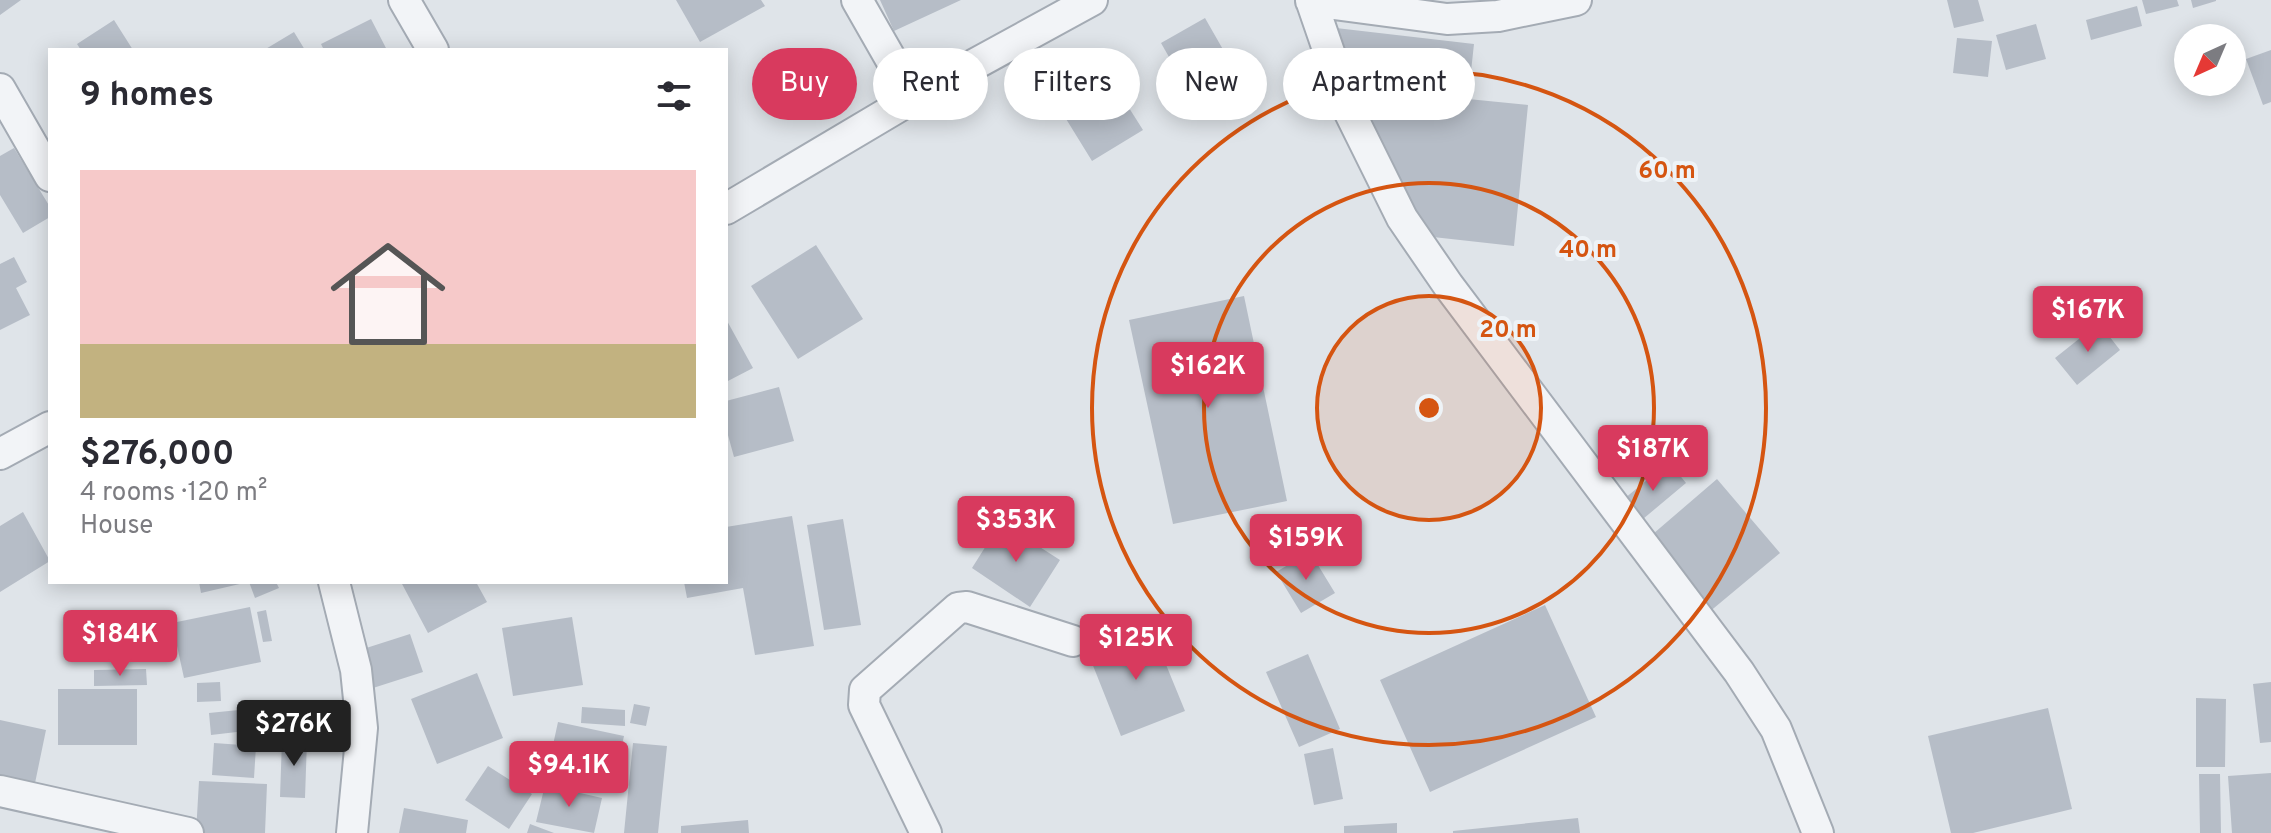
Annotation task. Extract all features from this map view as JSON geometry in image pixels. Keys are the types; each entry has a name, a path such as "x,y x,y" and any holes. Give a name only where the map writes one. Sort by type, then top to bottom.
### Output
{"street":[{"path":"404,0 432,48"},
{"path":"857,0 884,48"},
{"path":"988,57 1092,0"},
{"path":"1576,0 1498,16 1447,19 1311,1 1350,113 1402,218 1448,285 1739,672 1776,729 1818,833"},
{"path":"0,89 48,173"},
{"path":"728,208 876,120"},
{"path":"0,454 48,428"},
{"path":"334,584 356,670 362,728 352,833"},
{"path":"926,833 864,705 865,690 958,608 967,607 1073,641"},
{"path":"0,791 188,833"}],"building":[{"path":"0,0 21,0 0,15"},
{"path":"676,0 761,0 765,6 700,42"},
{"path":"880,0 961,0 894,31"},
{"path":"1947,0 1978,0 1984,21 1954,28"},
{"path":"2142,0 2177,0 2179,6 2146,14"},
{"path":"2191,0 2216,0 2216,1 2193,8"},
{"path":"2137,6 2142,26 2091,40 2086,20"},
{"path":"1205,18 1222,48 1164,48 1161,43"},
{"path":"371,19 386,48 323,48 321,44"},
{"path":"114,20 132,48 80,48 77,44"},
{"path":"2036,24 2046,59 2006,70 1996,35"},
{"path":"1336,28 1474,44 1474,48 1344,48"},
{"path":"294,32 304,48 267,48"},
{"path":"1957,38 1992,41 1988,77 1953,73"},
{"path":"2271,50 2271,102 2263,105 2246,59"},
{"path":"1475,100 1528,105 1514,246 1415,235 1371,120 1475,120"},
{"path":"1067,120 1137,120 1143,130 1092,161"},
{"path":"14,148 48,204 48,218 23,233 0,195 0,156"},
{"path":"816,245 863,319 798,359 751,286"},
{"path":"14,257 27,282 16,288 30,315 0,330 0,264"},
{"path":"1244,296 1287,501 1173,524 1129,320"},
{"path":"728,323 753,368 728,381"},
{"path":"2099,323 2120,350 2077,385 2055,358"},
{"path":"779,387 794,441 734,457 728,435 728,400"},
{"path":"1669,462 1686,483 1637,524 1619,503"},
{"path":"1717,479 1780,553 1708,613 1646,540"},
{"path":"23,512 48,562 0,592 0,526"},
{"path":"792,516 814,646 755,655 743,588 687,598 684,584 728,584 728,527"},
{"path":"843,519 861,625 824,630 807,525"},
{"path":"1001,522 1060,560 1030,607 972,568"},
{"path":"1310,552 1335,593 1301,613 1276,572"},
{"path":"199,584 240,584 201,593"},
{"path":"250,584 277,584 279,588 255,598"},
{"path":"402,584 477,584 487,602 428,633"},
{"path":"1545,605 1596,717 1430,792 1380,680"},
{"path":"250,607 261,662 184,678 172,623"},
{"path":"266,610 272,641 263,642 257,612"},
{"path":"572,617 583,685 513,696 502,628"},
{"path":"1151,628 1185,711 1121,736 1088,653"},
{"path":"410,634 423,672 373,688 360,650"},
{"path":"1308,654 1340,729 1299,747 1266,672"},
{"path":"146,669 147,685 94,686 94,670"},
{"path":"477,673 503,738 437,764 411,699"},
{"path":"220,682 221,701 197,702 197,683"},
{"path":"2271,682 2271,742 2260,743 2253,684"},
{"path":"58,689 137,689 137,745 58,745"},
{"path":"2196,698 2226,699 2225,767 2196,767"},
{"path":"634,704 650,707 646,726 630,723"},
{"path":"267,707 270,728 211,735 209,713"},
{"path":"582,707 625,710 625,726 581,723"},
{"path":"2048,708 2072,809 1973,833 1951,833 1928,736"},
{"path":"0,720 46,730 34,788 0,781"},
{"path":"558,722 624,736 612,791 546,777"},
{"path":"282,739 307,740 305,798 280,797"},
{"path":"214,743 256,746 254,778 212,775"},
{"path":"633,743 667,746 658,833 624,833"},
{"path":"1333,748 1343,799 1314,805 1304,754"},
{"path":"488,766 532,794 509,829 465,800"},
{"path":"2271,773 2271,833 2232,833 2228,776"},
{"path":"2199,774 2220,774 2221,833 2200,833"},
{"path":"199,781 267,784 265,833 196,833"},
{"path":"545,785 602,798 594,833 536,822"},
{"path":"404,808 468,820 466,833 399,833"},
{"path":"1578,818 1580,833 1453,833 1453,831"},
{"path":"748,820 749,833 681,833 681,826"},
{"path":"1397,823 1397,833 1344,833 1344,826"},
{"path":"530,824 554,833 527,833"}]}
